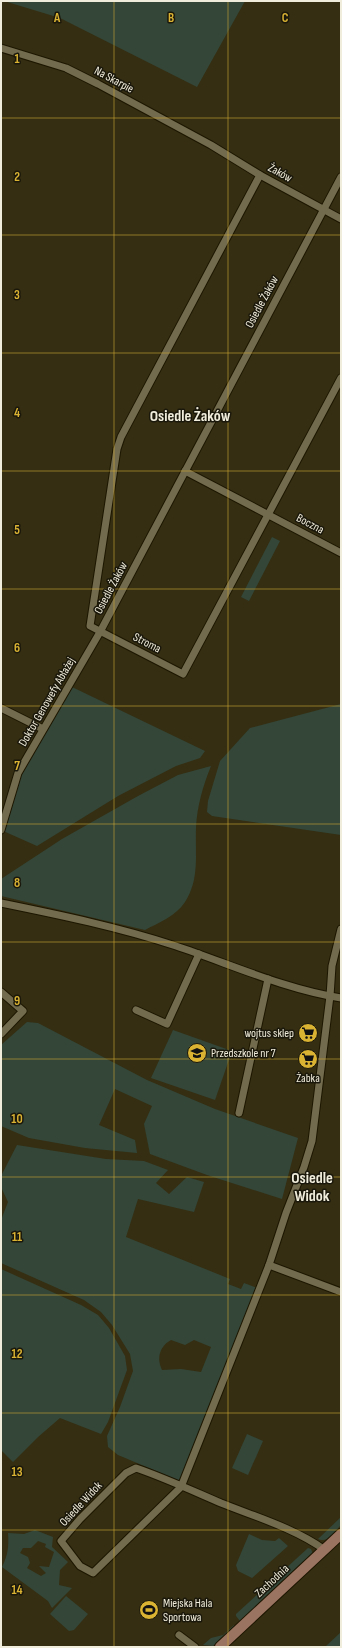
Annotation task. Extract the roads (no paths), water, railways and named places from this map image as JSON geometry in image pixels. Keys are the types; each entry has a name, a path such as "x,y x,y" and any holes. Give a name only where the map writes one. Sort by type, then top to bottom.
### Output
{"street":[{"name":"Na Skarpie","path":"1,48 66,68 211,145"},
{"name":"Żaków","path":"211,145 260,175 341,218"},
{"name":"Osiedle Żaków","path":"260,175 121,437 116,457 90,626 100,632 341,177"},
{"path":"269,515 341,378"},
{"name":"Boczna","path":"185,471 341,553"},
{"name":"Stroma","path":"100,632 183,674 269,515"},
{"name":"Doktor Genowefy Abłażej","path":"1,830 18,773 100,632"},
{"path":"1,708 43,729"},
{"path":"1,903 115,927 268,979 341,998"},
{"name":"Osiedle Widok","path":"325,1550 313,1542 285,1528 181,1487 136,1468 128,1471 80,1519 61,1541 80,1566 93,1573 181,1487 270,1265 286,1213 304,1167 312,1140 330,996 332,966 341,929"},
{"path":"136,1010 167,1024 198,954"},
{"path":"239,1113 268,979"},
{"path":"1,992 23,1011 2,1032"},
{"path":"270,1265 341,1292"},
{"name":"Zachodnia","path":"220,1647 341,1534"},
{"path":"179,1635 195,1647"}],"place":[{"name":"wojtus sklep","path":"308,1033"},
{"name":"Przedszkole nr 7","path":"197,1053"},
{"name":"Żabka","path":"308,1059"},
{"name":"Miejska Hala Sportowa","path":"149,1610"}],"district":[{"name":"Osiedle Żaków","path":"190,416"},
{"name":"Osiedle Widok","path":"312,1187"}]}
